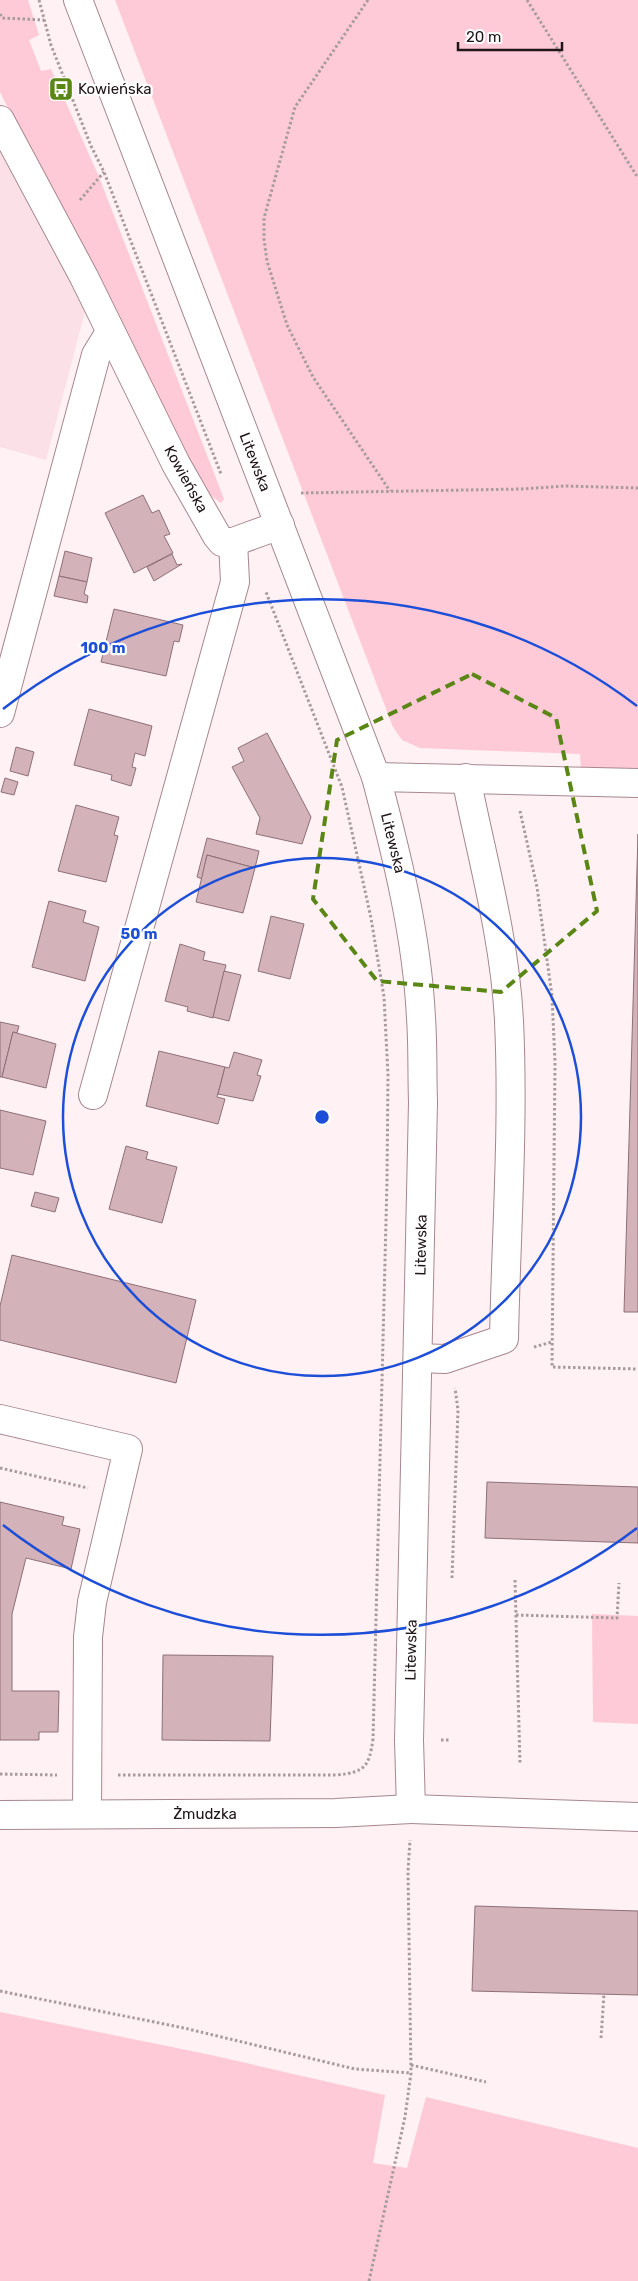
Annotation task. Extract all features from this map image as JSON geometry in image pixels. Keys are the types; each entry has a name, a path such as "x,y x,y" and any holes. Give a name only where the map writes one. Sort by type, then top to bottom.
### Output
{"street":[{"name":"Litewska","path":"78,0 376,777 397,856 411,929 421,1016 432,1358 409,1740 411,1809"},
{"name":"Kowieńska","path":"0,120 84,277 176,464 217,536 222,542 233,542"},
{"path":"0,713 96,355 110,332"},
{"path":"93,1095 235,582 233,542 276,513"},
{"path":"376,777 638,783"},
{"path":"432,1358 504,1339 510,1090 508,1020 502,958 466,778"},
{"path":"0,1419 128,1449 92,1602 89,1628 87,1814"},
{"name":"Żmudzka","path":"0,1815 336,1813 411,1809 638,1817"}],"path":[{"path":"39,0 51,45 91,146 104,172 224,482"},
{"path":"368,0 295,107 264,218 264,239 267,261 291,334 313,376 390,491"},
{"path":"527,0 638,178"},
{"path":"1,16 45,20"},
{"path":"276,513 307,492 521,489 565,486 638,488"},
{"path":"0,1774 337,1775 362,1770 371,1754 373,1739 388,1075 384,997 371,918 342,788 262,583"},
{"path":"513,779 537,888 552,996 555,1062 552,1367 638,1369"},
{"path":"432,1358 453,1380 458,1410 452,1578"},
{"path":"0,1468 118,1494"},
{"path":"515,1580 520,1764"},
{"path":"516,1615 617,1618 619,1583"},
{"path":"369,2281 405,2117 411,2073 408,1871 411,1809"},
{"path":"0,1991 184,2028 355,2069 411,2073"},
{"path":"601,2038 604,1994"},
{"path":"411,2064 486,2082"}],"highlighted area":[{"path":"472,674 556,718 597,911 501,992 377,981 313,899 337,740"}],"shaded area":[{"path":"0,0 28,0 39,35 29,40 41,71 51,69 99,177 224,499 221,503 199,487 0,92"},
{"path":"115,0 638,0 638,768 581,769 580,754 420,748 402,740 393,727"},
{"path":"0,140 87,304 46,460 0,447"},
{"path":"592,1614 638,1616 638,1724 593,1722"},
{"path":"0,2012 211,2055 385,2095 373,2163 407,2168 426,2097 638,2148 638,2281 0,2281"}],"building":[{"path":"143,495 152,513 159,510 170,534 164,536 173,553 134,573 105,513"},
{"path":"65,551 92,558 87,582 59,576"},
{"path":"172,554 177,565 182,564 154,581 147,567"},
{"path":"59,576 87,582 84,594 88,596 87,603 54,596"},
{"path":"114,609 183,625 179,642 174,641 166,676 101,662"},
{"path":"89,709 152,726 145,756 135,753 132,767 136,768 131,786 111,780 112,775 74,765"},
{"path":"267,733 311,817 302,844 256,834 260,818 232,767 244,761 238,748"},
{"path":"16,747 34,752 28,776 10,771"},
{"path":"5,778 18,782 14,795 1,792"},
{"path":"76,805 119,817 114,835 118,836 106,882 58,871"},
{"path":"638,834 638,1312 624,1312"},
{"path":"207,838 259,851 255,868 207,855 202,879 197,877"},
{"path":"207,855 255,868 243,913 196,902"},
{"path":"49,901 86,911 83,922 99,927 85,981 32,967"},
{"path":"271,916 304,924 290,979 258,971"},
{"path":"180,944 205,952 203,960 226,965 213,1018 187,1011 188,1007 165,1001"},
{"path":"224,971 241,975 229,1021 213,1017"},
{"path":"0,1022 19,1026 17,1033 13,1032 2,1077 0,1077"},
{"path":"13,1032 56,1044 46,1088 2,1077"},
{"path":"159,1051 225,1067 217,1097 225,1099 218,1124 146,1106"},
{"path":"234,1052 262,1060 257,1075 261,1076 253,1101 218,1094 225,1067 229,1068"},
{"path":"0,1110 46,1121 33,1175 0,1168"},
{"path":"126,1146 148,1152 146,1159 177,1167 162,1223 109,1209"},
{"path":"35,1192 59,1198 55,1212 31,1206"},
{"path":"12,1255 196,1300 176,1383 0,1340 0,1306"},
{"path":"487,1482 638,1487 638,1543 485,1538"},
{"path":"0,1502 64,1517 62,1525 80,1529 71,1569 26,1558 12,1614 12,1691 59,1691 58,1732 39,1732 39,1740 0,1740"},
{"path":"163,1655 273,1656 270,1741 162,1740"},
{"path":"475,1906 638,1911 638,1995 472,1991"}],"place":[{"name":"Kowieńska","path":"61,89"}]}
